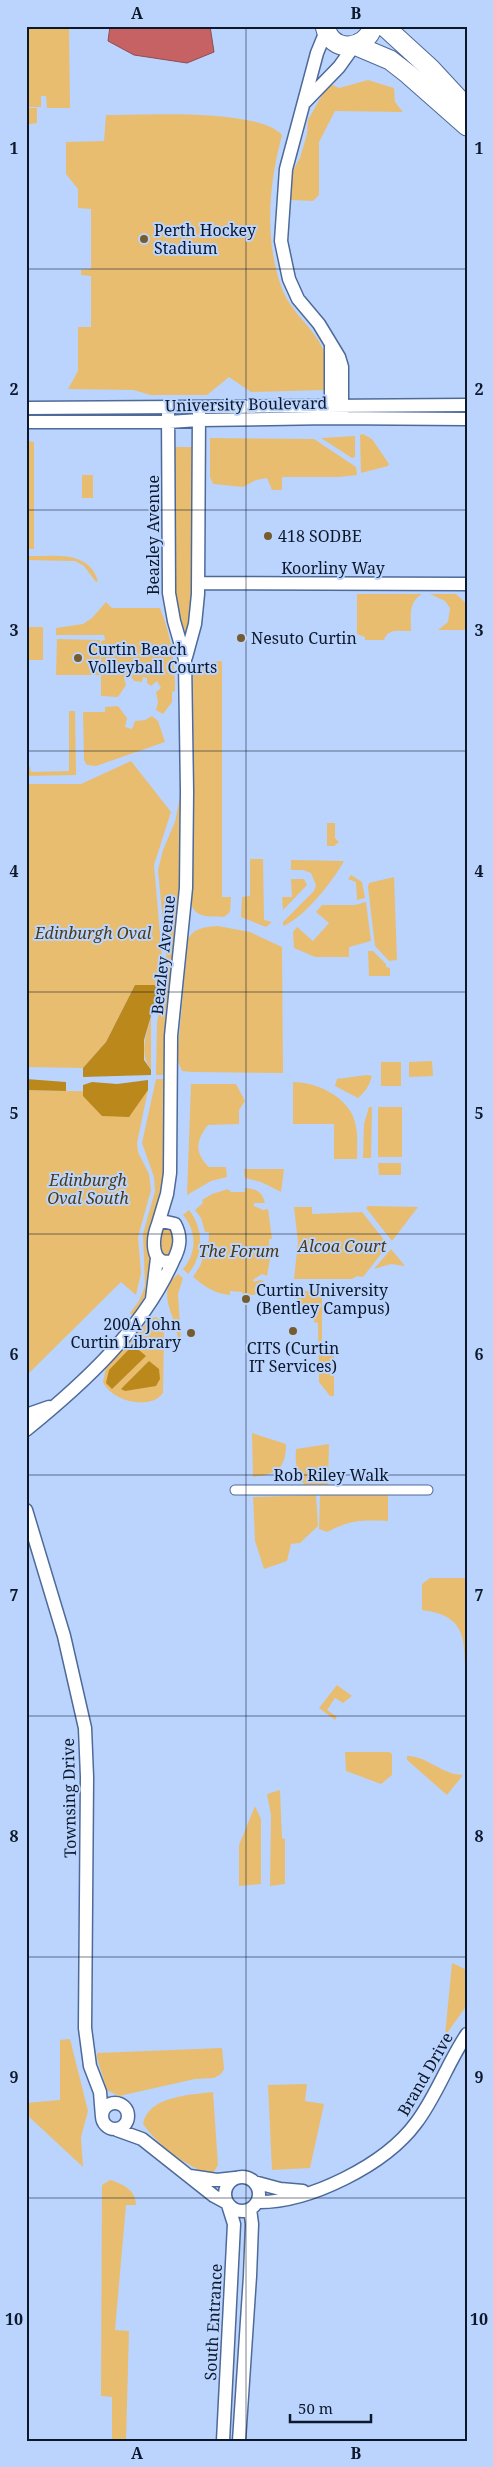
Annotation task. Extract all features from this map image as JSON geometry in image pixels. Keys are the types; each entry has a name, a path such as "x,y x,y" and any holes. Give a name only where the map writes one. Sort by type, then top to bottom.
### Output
{"main road":[{"path":"356,46 370,35 373,26"},
{"path":"384,26 434,72 467,108"},
{"path":"325,28 329,37 340,45 356,46 390,60 467,126"}],"street":[{"path":"325,28 286,169 281,241 289,278 298,299 319,324 339,357 342,368 336,412"},
{"path":"305,102 339,67 356,46"},
{"name":"University Boulevard","path":"26,408 168,408 199,414 336,412 467,406"},
{"name":"Beazley Avenue","path":"168,408 169,593 174,621 186,659"},
{"name":"University Boulevard","path":"336,412 467,419"},
{"name":"University Boulevard","path":"26,422 169,422 199,414"},
{"name":"Beazley Avenue","path":"151,1304 157,1258 153,1243 167,1194 170,1163 171,1036 186,870 186,659 194,624 199,583 199,414"},
{"name":"Koorliny Way","path":"199,583 467,584"},
{"name":"Beazley Avenue","path":"26,1430 59,1404 110,1352 151,1304 162,1287 180,1243 171,1216 167,1194"},
{"path":"158,1224 167,1221 175,1224"},
{"path":"157,1258 162,1262 173,1261"},
{"name":"Beazley Avenue","path":"26,1415 59,1404"},
{"name":"Rob Riley Walk","path":"235,1490 428,1490"},
{"name":"Townsing Drive","path":"26,1510 64,1636 85,1728 87,1777 85,2028 90,2066 100,2092 102,2117"},
{"name":"Brand Drive","path":"253,2206 309,2192 354,2175 401,2141 418,2122 448,2063 467,2034"},
{"path":"100,2092 114,2103 124,2106 142,2139"},
{"path":"114,2103 104,2109 102,2117 108,2127 142,2139 187,2175 239,2211 253,2206 259,2192 254,2182 245,2177 217,2180 187,2175"},
{"path":"117,2130 127,2123 129,2115"},
{"path":"228,2204 225,2189 235,2178"},
{"name":"Brand Drive","path":"254,2182 280,2189 309,2192"},
{"name":"South Entrance","path":"223,2441 234,2224 228,2204"},
{"name":"South Entrance","path":"239,2441 253,2206"}],"green space":[{"path":"26,26 69,26 70,108 47,108 46,96 41,96 41,107 26,107"},
{"path":"368,80 394,88 395,102 403,112 335,111 319,142 319,195 313,201 291,200 289,197 291,174 300,158 307,134 308,120 329,83 339,88"},
{"path":"26,108 37,108 37,123 26,125"},
{"path":"172,114 225,117 249,120 269,126 282,135 271,191 270,230 272,249 281,286 287,300 313,333 326,357 327,372 324,390 251,392 229,377 207,395 151,395 133,390 68,389 78,371 78,327 91,327 91,276 81,275 81,270 91,269 91,209 78,208 78,189 66,174 66,142 104,141 106,115"},
{"path":"363,434 372,439 389,464 388,466 361,473 360,435"},
{"path":"355,436 355,457 352,458 321,438"},
{"path":"210,438 314,439 356,467 357,475 339,477 282,477 282,490 272,490 267,478 256,480 243,487 213,484 210,477"},
{"path":"26,441 34,442 34,549 26,549"},
{"path":"172,447 195,447 195,606 186,640 174,606"},
{"path":"82,475 93,475 93,498 82,498"},
{"path":"26,556 58,556 78,559 93,571 98,581 96,582 84,566 75,561 26,560"},
{"path":"357,594 422,594 412,605 411,631 391,632 384,640 365,640 365,637 357,634"},
{"path":"430,594 456,594 467,604 467,628 464,630 438,630 448,622 450,608 445,601"},
{"path":"106,602 112,608 160,608 170,638 175,680 172,702 163,714 156,710 158,702 156,692 161,688 157,681 151,686 147,683 147,678 143,677 142,682 134,681 130,675 124,678 126,685 118,697 101,696 101,641 105,640 104,635 56,635 56,628 83,624 92,618"},
{"path":"26,627 43,627 43,660 26,660"},
{"name":"Curtin Beach Volleyball Courts","path":"57,639 100,640 100,675 56,675"},
{"path":"222,661 222,897 231,897 230,912 224,917 203,916 195,911 191,902 194,816 193,664"},
{"path":"118,706 127,718 125,727 132,729 135,721 145,720 152,716 158,721 165,742 96,766 87,765 84,760 83,712 105,712 105,707"},
{"path":"69,711 75,711 76,775 27,776 27,767 30,767 31,772 69,771"},
{"name":"Edinburgh Oval","path":"131,761 171,812 154,865 162,957 160,985 135,985 106,1042 83,1068 26,1067 26,784 81,784"},
{"path":"180,797 179,893 165,1032 164,1075 156,1075 157,1022 165,986 167,964 158,870 163,850 175,822"},
{"path":"327,823 335,823 335,838 339,842 334,846 327,846"},
{"path":"250,859 263,859 264,920 272,922 266,927 241,917 242,897 250,896"},
{"path":"291,860 344,861 333,878 309,907 283,926 283,922 314,891 316,885 311,873 303,870 291,870"},
{"path":"351,875 362,882 365,898 357,900 356,882 348,879"},
{"path":"394,877 397,960 389,961 375,946 368,887 369,883"},
{"path":"291,879 304,879 307,885 283,910 282,897 292,897"},
{"path":"366,902 371,941 349,947 349,957 315,957 294,948 293,932 297,927 313,941 329,923 316,912 322,905 355,905"},
{"path":"218,926 250,932 282,947 283,1073 182,1071 177,1059 188,939 197,930"},
{"path":"368,951 373,951 386,964 386,967 390,968 390,976 369,976"},
{"path":"151,1017 151,1070 147,1064 144,1051"},
{"path":"432,1061 433,1076 409,1077 409,1062"},
{"path":"381,1062 401,1062 401,1086 381,1086"},
{"path":"372,1076 370,1083 358,1098 335,1086 337,1079"},
{"path":"156,1079 164,1079 163,1174 153,1228 152,1258 147,1293 133,1316 130,1313 139,1301 145,1286 143,1234 155,1191 154,1177 142,1143"},
{"path":"293,1082 313,1085 323,1089 341,1100 348,1108 356,1127 357,1159 334,1159 334,1124 293,1124"},
{"path":"191,1084 236,1084 245,1101 239,1110 239,1124 208,1125 199,1141 199,1152 204,1162 209,1167 226,1167 227,1177 211,1181 187,1195"},
{"name":"Edinburgh Oval South","path":"26,1090 114,1092 148,1090 137,1143 138,1152 149,1174 151,1190 138,1237 141,1273 136,1295 121,1282 26,1376"},
{"path":"369,1107 372,1107 371,1158 363,1158 364,1124"},
{"path":"378,1107 402,1107 402,1157 378,1157"},
{"path":"378,1163 401,1163 401,1175 379,1175"},
{"path":"244,1169 284,1169 281,1192 261,1182 245,1178"},
{"name":"The Forum","path":"245,1188 256,1190 262,1196 265,1203 254,1203 254,1206 263,1210 268,1209 272,1239 269,1239 269,1247 272,1247 267,1276 262,1274 253,1280 254,1282 264,1281 259,1294 243,1296 242,1292 230,1291 230,1295 219,1293 193,1277 200,1266 205,1252 208,1253 209,1232 205,1232 201,1218 195,1210 203,1203 202,1200 212,1194 228,1189 231,1192 245,1192"},
{"path":"368,1206 418,1207 392,1241 366,1208"},
{"name":"Alcoa Court","path":"294,1207 312,1207 312,1214 362,1212 388,1245 363,1277 357,1276 352,1279 294,1279 298,1242"},
{"path":"189,1210 197,1225 200,1242 197,1259 188,1274 183,1269 191,1256 194,1242 191,1228 183,1215"},
{"path":"166,1226 173,1237 172,1249 168,1257 163,1255 160,1244 160,1236"},
{"path":"391,1249 405,1266 391,1264 374,1269"},
{"path":"178,1274 183,1278 178,1294 181,1341 178,1341 167,1298 171,1282"},
{"path":"297,1291 378,1291 378,1295 322,1295 322,1347 334,1348 334,1396 330,1396 319,1382 318,1323 314,1322 314,1307 297,1307"},
{"path":"156,1317 161,1320 164,1335 163,1393 149,1402 122,1399 107,1389 103,1382 106,1367 151,1318"},
{"path":"252,1433 286,1444 286,1453 282,1465 274,1472 253,1477"},
{"path":"329,1444 328,1486 305,1486 297,1468 296,1449"},
{"path":"330,1492 386,1493 388,1495 388,1521 356,1522 327,1532 319,1529 320,1496"},
{"path":"316,1495 318,1526 300,1543 291,1544 287,1561 264,1569 255,1541 253,1497"},
{"path":"430,1578 467,1578 467,1673 463,1640 457,1626 446,1617 431,1611 422,1610 422,1584"},
{"path":"337,1685 352,1696 343,1703 335,1698 327,1710 337,1717 335,1720 319,1708"},
{"path":"345,1752 389,1752 392,1754 392,1775 381,1784 346,1771"},
{"path":"407,1756 421,1759 448,1772 463,1775 447,1795 407,1760"},
{"path":"280,1790 282,1838 285,1839 285,1884 270,1886 271,1815 267,1794"},
{"path":"255,1806 261,1819 261,1884 239,1886 239,1845"},
{"path":"452,1963 467,1970 467,2005 445,2036"},
{"path":"70,2039 88,2111 81,2137 83,2167 26,2114 26,2103 60,2100 60,2040"},
{"path":"222,2048 224,2069 221,2074 214,2078 195,2079 119,2096 107,2090 97,2058 97,2053"},
{"path":"307,2084 305,2101 324,2104 310,2168 272,2170 268,2085"},
{"path":"213,2092 218,2165 212,2175 192,2166 173,2154 143,2124 146,2115 161,2102 182,2096"},
{"path":"110,2180 128,2188 134,2195 136,2205 126,2205 115,2330 129,2331 126,2441 112,2441 112,2397 101,2396 102,2185"}],"shaded area":[{"path":"110,26 210,26 214,52 187,63 134,55 108,41"},
{"path":"135,985 160,985 144,1040 144,1060 151,1070 151,1075 83,1077 83,1068 106,1042"},
{"path":"26,1079 66,1082 66,1091 26,1090"},
{"path":"148,1080 148,1090 129,1117 102,1116 83,1096 83,1085 92,1082 117,1084"},
{"path":"133,1345 146,1356 112,1389 106,1383 109,1370"},
{"path":"149,1361 159,1369 160,1379 156,1386 125,1391 121,1389"}],"place":[{"name":"Perth Hockey Stadium","path":"144,239"},
{"name":"418 SODBE","path":"268,536"},
{"name":"Nesuto Curtin","path":"241,638"},
{"name":"Curtin Beach Volleyball Courts","path":"78,658"},
{"name":"Curtin University (Bentley Campus)","path":"246,1299"},
{"name":"CITS (Curtin IT Services)","path":"293,1331"},
{"name":"200A John Curtin Library","path":"191,1333"}]}
